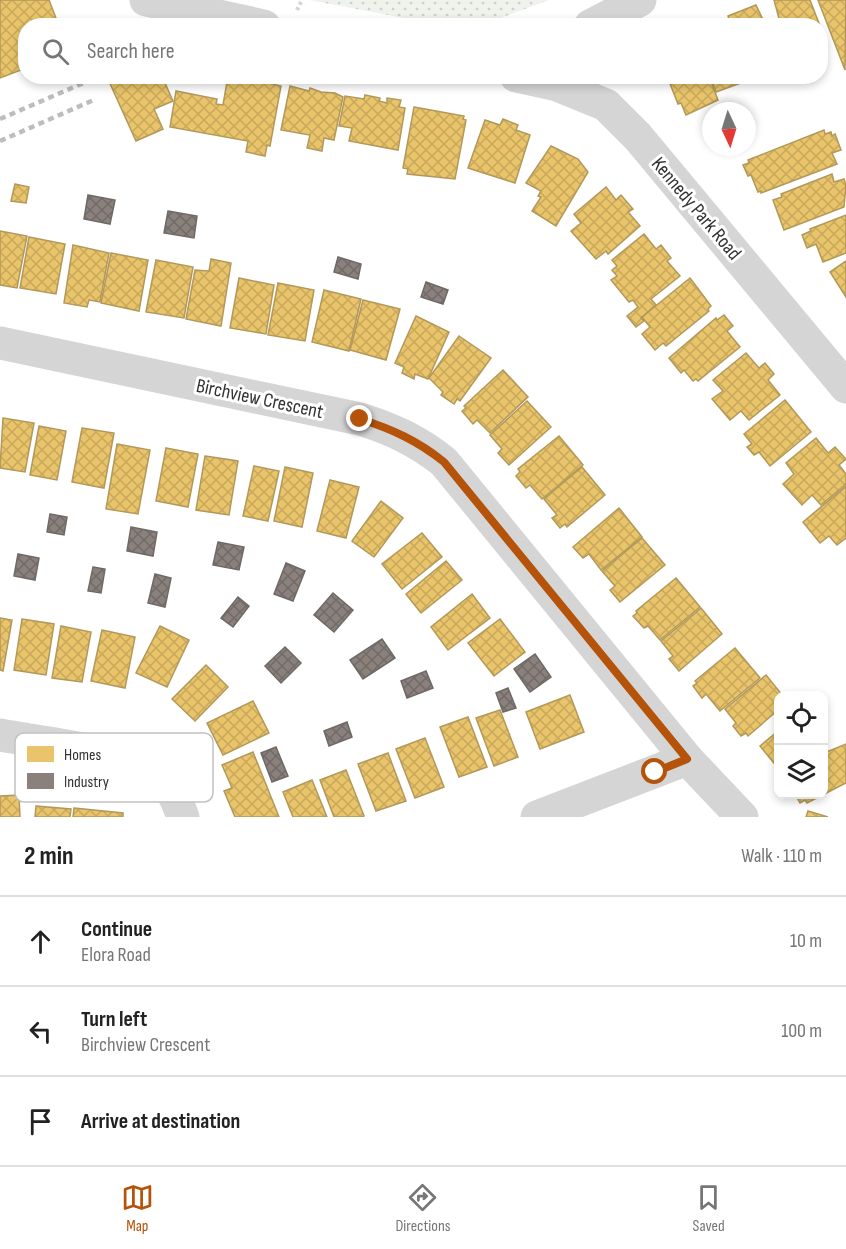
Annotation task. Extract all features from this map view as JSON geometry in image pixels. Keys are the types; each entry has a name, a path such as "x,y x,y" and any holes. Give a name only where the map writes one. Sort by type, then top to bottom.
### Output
{"street":[{"path":"146,0 228,18"},
{"path":"605,18 640,0"},
{"name":"Kennedy Park Road","path":"564,84 606,105 638,137 846,387"},
{"name":"Birchview Crescent","path":"0,344 360,419 395,430 422,445 444,462 687,759 742,817"},
{"path":"0,735 15,738"},
{"path":"537,817 687,759"},
{"path":"177,802 183,817"}],"path":[{"path":"297,10 302,0"}],"shaded area":[{"path":"309,0 549,0 501,18 404,18"}],"building: Homes":[{"path":"0,0 49,0 56,18 18,18 18,71 0,78"},
{"path":"774,0 810,0 817,18 779,18"},
{"path":"818,0 846,0 845,70 828,26 828,18 825,18"},
{"path":"756,5 762,18 729,18 728,16"},
{"path":"110,84 166,84 173,101 154,109 163,129 136,141"},
{"path":"227,84 281,86 270,146 267,145 265,156 246,152 248,141 170,127 176,91 217,99 216,104 223,105"},
{"path":"670,84 712,84 718,100 702,102 702,108 686,115 681,103 678,104"},
{"path":"713,84 738,84 716,92"},
{"path":"290,86 309,91 310,88 335,93 343,97 334,140 324,138 322,151 307,148 310,135 281,130"},
{"path":"365,95 380,98 379,101 387,103 387,98 401,100 399,107 405,108 398,150 349,141 352,128 339,126 345,96 364,99"},
{"path":"414,107 464,116 463,119 466,120 455,179 407,174 408,169 403,168"},
{"path":"503,119 518,125 516,130 530,135 515,183 468,168 485,120 500,125"},
{"path":"824,130 825,134 831,132 832,136 835,134 841,150 832,153 837,164 761,193 761,191 758,192 751,175 748,176 743,165 749,163 748,160"},
{"path":"551,146 578,159 588,172 556,226 532,211 541,197 538,196 541,191 526,183"},
{"path":"832,174 834,182 844,179 846,185 844,207 784,230 773,200 782,197 781,194"},
{"path":"15,184 29,187 26,203 11,201"},
{"path":"606,187 616,200 621,195 633,209 628,212 640,226 608,254 606,251 596,259 571,231 581,223 574,214"},
{"path":"846,215 846,253 823,262 816,244 807,248 802,235 811,231 810,229"},
{"path":"0,231 27,236 17,288 0,285"},
{"path":"644,234 656,249 661,245 671,258 667,261 680,276 651,299 656,305 641,318 644,321 636,327 627,316 638,307 633,300 629,302 611,280 617,276 612,270 617,266 612,260"},
{"path":"29,237 65,244 56,294 20,288"},
{"path":"73,245 109,253 100,302 89,300 87,307 64,303"},
{"path":"111,253 148,260 139,311 101,303"},
{"path":"211,259 231,263 221,326 186,319 195,270 209,271"},
{"path":"156,260 193,267 184,318 146,312"},
{"path":"846,261 846,297 830,272"},
{"path":"239,278 274,285 266,334 230,328"},
{"path":"690,278 711,306 709,311 666,346 663,343 655,350 642,334 650,327 642,317"},
{"path":"278,283 314,290 305,341 268,335"},
{"path":"324,290 361,299 349,351 312,342"},
{"path":"363,300 400,309 386,360 350,350"},
{"path":"724,315 733,326 727,331 740,347 698,381 696,379 693,381 684,370 681,373 669,358 716,318 717,320"},
{"path":"416,316 449,332 428,379 415,374 414,379 402,373 404,367 395,363"},
{"path":"459,336 491,358 460,401 457,399 454,404 441,395 443,392 429,378"},
{"path":"746,353 759,368 765,363 774,374 768,380 780,395 749,420 741,411 730,420 712,399 723,391 713,380"},
{"path":"503,370 528,397 490,433 477,420 473,424 462,411 466,408 464,406"},
{"path":"785,400 811,432 770,466 759,452 754,455 747,447 752,444 744,434"},
{"path":"527,401 551,427 509,465 498,453 502,449 490,435"},
{"path":"3,418 34,423 25,472 0,468"},
{"path":"39,426 66,431 57,480 30,475"},
{"path":"82,428 114,433 104,488 72,482"},
{"path":"559,436 583,465 542,499 530,485 526,488 516,476 520,472 518,469"},
{"path":"816,438 828,453 835,447 846,459 839,465 846,474 846,484 821,505 812,495 802,505 783,484 794,474 786,463"},
{"path":"117,444 150,450 138,514 106,509"},
{"path":"166,448 198,454 188,507 156,501"},
{"path":"205,456 238,461 229,515 196,510"},
{"path":"254,466 279,471 268,521 243,516"},
{"path":"285,467 313,473 302,527 274,521"},
{"path":"582,467 605,495 567,527 565,524 560,528 552,518 557,515 544,499"},
{"path":"330,480 359,487 346,538 317,531"},
{"path":"846,486 846,538 837,545 829,536 820,543 803,522"},
{"path":"381,501 403,518 374,557 352,541"},
{"path":"619,508 642,537 601,570 589,554 583,558 573,547"},
{"path":"422,533 442,557 402,589 382,564"},
{"path":"642,538 665,565 620,602 610,590 615,586 602,571"},
{"path":"446,561 462,580 421,613 406,594"},
{"path":"676,578 700,607 660,640 648,626 644,628 633,616"},
{"path":"472,594 490,618 448,650 431,627"},
{"path":"701,608 722,634 679,671 669,659 673,656 661,641"},
{"path":"0,618 12,620 3,671 0,670"},
{"path":"22,619 54,624 46,675 14,670"},
{"path":"500,619 525,652 494,676 468,643"},
{"path":"61,626 91,632 82,682 52,678"},
{"path":"160,626 189,640 167,687 136,673"},
{"path":"102,630 135,637 125,688 91,681"},
{"path":"735,648 760,678 720,711 706,694 702,698 693,686 697,683 695,681"},
{"path":"206,665 228,687 195,721 172,699"},
{"path":"766,675 779,691 774,691 774,713 748,736 746,733 741,736 733,726 736,723 725,709"},
{"path":"570,695 584,732 540,749 526,712"},
{"path":"253,701 269,733 223,755 207,723"},
{"path":"500,710 518,757 494,766 476,718"},
{"path":"468,717 487,767 459,777 440,727"},
{"path":"774,734 774,763 760,746"},
{"path":"425,738 444,787 415,798 396,749"},
{"path":"846,744 846,783 828,792 828,751"},
{"path":"253,752 279,817 235,817 224,791 232,788 222,765"},
{"path":"388,753 406,801 376,811 358,764"},
{"path":"346,770 364,816 362,817 334,817 320,780"},
{"path":"312,780 327,817 293,817 283,792"},
{"path":"15,795 15,802 19,802 20,817 0,817 0,796"},
{"path":"798,799 815,799 807,803 805,800 800,803"},
{"path":"36,806 71,809 70,817 35,817"},
{"path":"74,808 123,813 123,817 73,817"},
{"path":"808,811 828,817 806,817"}],"building: Industry":[{"path":"88,195 115,200 110,224 84,219"},
{"path":"168,211 197,216 194,238 164,233"},
{"path":"338,257 361,264 358,279 334,272"},
{"path":"426,282 448,290 443,304 421,297"},
{"path":"50,514 67,517 64,535 47,532"},
{"path":"131,527 157,532 153,556 127,551"},
{"path":"218,542 244,547 239,570 213,565"},
{"path":"18,554 39,558 35,580 14,576"},
{"path":"286,563 305,571 293,601 274,594"},
{"path":"93,567 105,569 101,593 88,591"},
{"path":"155,574 171,578 165,607 148,603"},
{"path":"333,593 353,610 334,632 314,615"},
{"path":"238,597 249,606 233,627 221,618"},
{"path":"382,639 395,658 363,679 350,660"},
{"path":"285,647 301,663 281,683 265,666"},
{"path":"535,654 551,677 530,692 514,669"},
{"path":"426,671 433,688 407,698 401,681"},
{"path":"508,688 516,708 503,712 496,693"},
{"path":"347,722 352,737 329,746 324,731"},
{"path":"276,747 288,776 272,782 261,753"}],"railway":[{"path":"0,119 81,84"},
{"path":"0,141 96,99"}],"route":[{"path":"360,419 395,430 422,445 444,462 687,759 655,772"}]}
